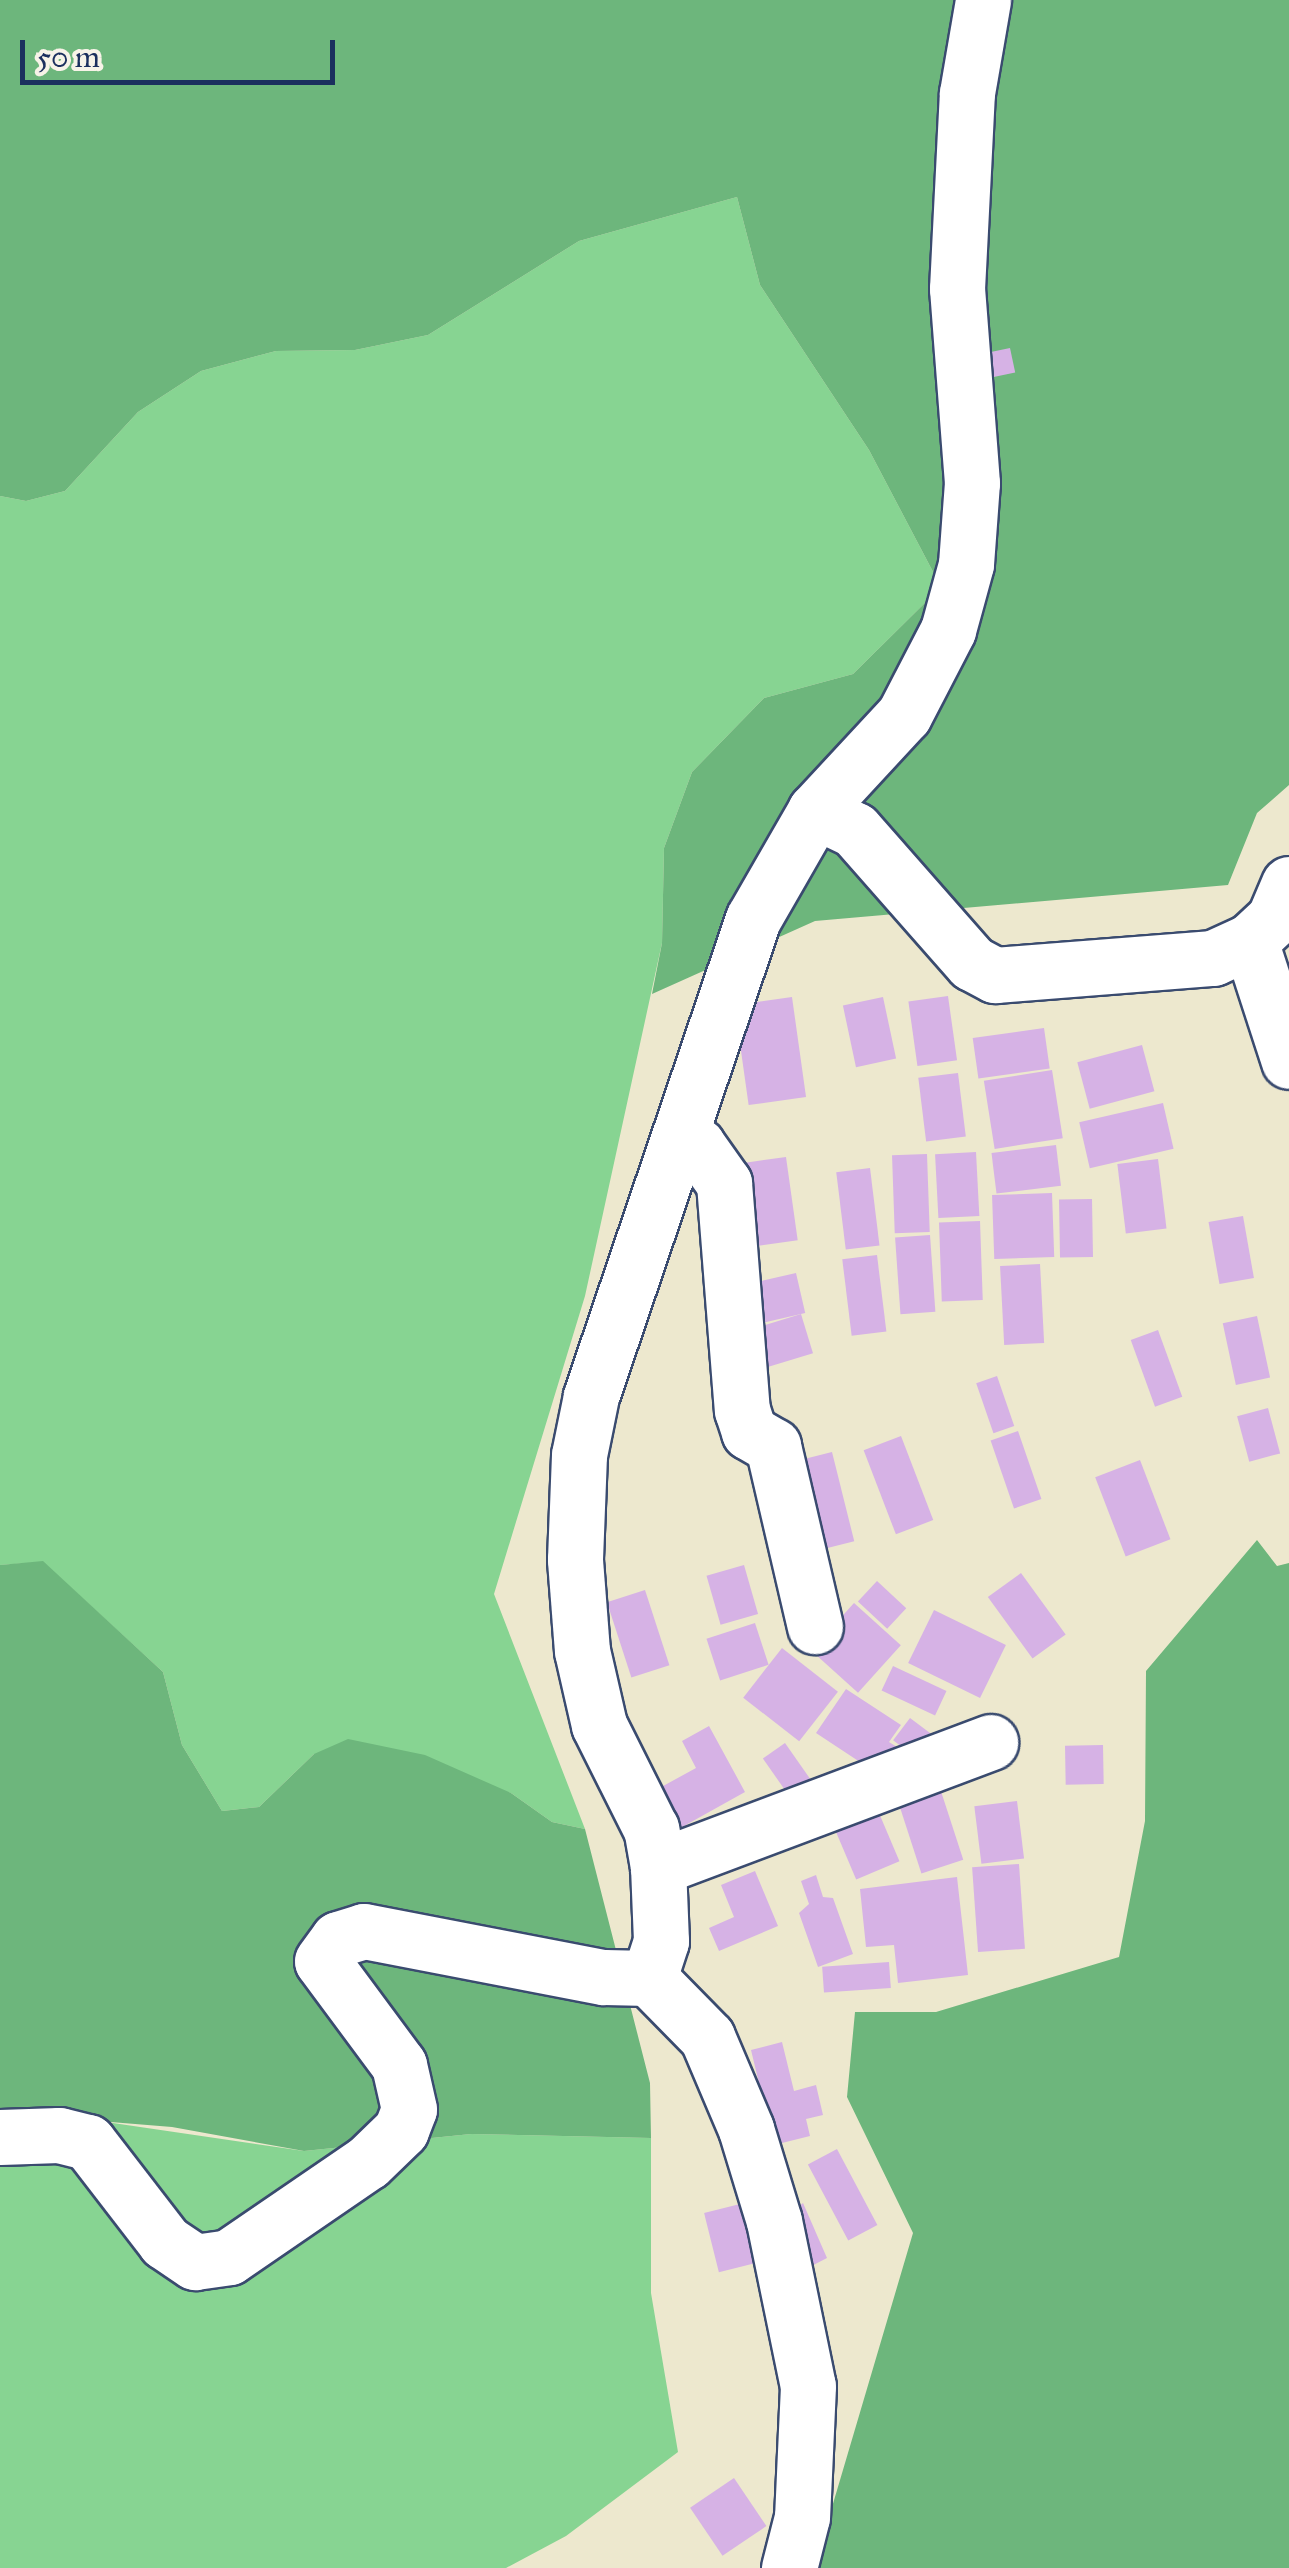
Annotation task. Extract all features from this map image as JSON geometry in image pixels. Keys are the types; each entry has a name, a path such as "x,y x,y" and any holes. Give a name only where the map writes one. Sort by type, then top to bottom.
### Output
{"street":[{"path":"649,1978 661,1941 658,1867 651,1829 599,1725 576,1604 574,1505 591,1396 682,1138 753,919 814,811 904,714 948,630 966,564 972,483 957,290 967,93 984,0"},
{"path":"814,811 855,830 972,964 995,975 1213,958 1250,941 1274,919 1289,884"},
{"path":"1250,941 1289,1061"},
{"path":"682,1138 697,1145 724,1183 742,1410 750,1432 773,1446 815,1626"},
{"path":"658,1867 990,1742"},
{"path":"0,2137 59,2135 88,2142 165,2242 196,2262 229,2257 368,2162 401,2130 409,2109 399,2065 322,1962 338,1939 364,1932 604,1977 649,1978 707,2037 746,2129 774,2221 808,2386 802,2517 790,2568"}],"green space":[{"path":"0,0 1289,0 1289,785 1257,813 1228,885 815,921 652,994 662,943 664,848 692,772 764,698 853,674 941,587 869,450 760,285 737,197 579,241 428,335 355,350 276,351 201,371 138,412 65,491 26,501 0,496"},
{"path":"737,197 760,285 869,450 941,587 853,674 764,698 692,772 664,848 662,943 585,1296 494,1594 585,1829 552,1822 511,1793 314,1754 259,1807 222,1811 182,1745 163,1672 43,1562 0,1565 0,496 26,501 65,491 138,412 201,371 276,351 355,350 428,335 579,241"},
{"path":"1257,1540 1277,1566 1289,1563 1289,2568 814,2568 913,2233 847,2097 855,2012 936,2012 1119,1957 1145,1821 1146,1671"},
{"path":"43,1561 163,1672 182,1745 222,1811 259,1807 314,1754 348,1739 425,1755 511,1793 552,1822 585,1829 650,2083 651,2138 471,2134 304,2151 172,2127 0,2113 0,1565"},
{"path":"31,2111 304,2151 471,2134 651,2138 651,2293 678,2452 566,2536 506,2568 0,2568 0,2113"}],"building":[{"path":"1010,348 1015,372 994,377 988,353"},
{"path":"948,996 957,1060 917,1066 908,1002"},
{"path":"792,997 806,1097 749,1105 735,1005"},
{"path":"883,997 896,1059 856,1067 843,1006"},
{"path":"1044,1028 1050,1069 978,1079 973,1038"},
{"path":"1142,1045 1154,1091 1090,1109 1077,1062"},
{"path":"1052,1070 1063,1138 995,1149 984,1081"},
{"path":"958,1073 966,1137 926,1141 918,1078"},
{"path":"1163,1103 1174,1149 1090,1168 1079,1122"},
{"path":"1056,1145 1061,1186 996,1194 991,1153"},
{"path":"976,1152 979,1216 938,1218 935,1154"},
{"path":"927,1154 930,1232 895,1233 892,1155"},
{"path":"786,1157 798,1240 745,1248 734,1164"},
{"path":"1158,1159 1167,1228 1126,1233 1117,1164"},
{"path":"870,1168 880,1245 846,1250 836,1172"},
{"path":"1052,1193 1054,1257 994,1259 992,1195"},
{"path":"1092,1199 1093,1257 1060,1258 1059,1200"},
{"path":"1243,1216 1254,1278 1219,1284 1209,1222"},
{"path":"980,1221 983,1300 942,1301 939,1222"},
{"path":"930,1235 935,1312 900,1314 895,1237"},
{"path":"877,1255 886,1331 852,1336 842,1259"},
{"path":"1040,1264 1044,1343 1004,1345 1000,1266"},
{"path":"796,1273 805,1313 742,1328 733,1288"},
{"path":"801,1314 813,1353 751,1372 739,1333"},
{"path":"1257,1316 1270,1378 1236,1385 1223,1323"},
{"path":"1158,1330 1182,1397 1155,1407 1131,1340"},
{"path":"997,1376 1014,1426 993,1433 976,1383"},
{"path":"1268,1408 1280,1453 1249,1462 1237,1416"},
{"path":"1018,1431 1041,1499 1014,1509 991,1440"},
{"path":"901,1436 933,1520 896,1534 864,1450"},
{"path":"832,1452 854,1541 811,1552 788,1463"},
{"path":"1140,1460 1170,1539 1126,1557 1095,1477"},
{"path":"744,1565 758,1614 721,1625 707,1576"},
{"path":"1021,1573 1066,1634 1033,1659 988,1597"},
{"path":"877,1581 906,1608 887,1629 858,1601"},
{"path":"645,1590 669,1665 631,1677 607,1602"},
{"path":"854,1603 901,1645 858,1693 811,1651"},
{"path":"934,1610 1006,1645 980,1698 908,1663"},
{"path":"755,1623 769,1665 720,1681 706,1639"},
{"path":"782,1648 838,1692 799,1741 743,1698"},
{"path":"893,1666 946,1691 935,1715 882,1690"},
{"path":"846,1689 901,1725 889,1742 905,1752 869,1768 816,1733"},
{"path":"910,1718 940,1741 923,1763 893,1740"},
{"path":"709,1726 745,1792 675,1831 654,1791 696,1768 682,1741"},
{"path":"785,1743 818,1791 796,1806 763,1758"},
{"path":"1103,1745 1104,1784 1066,1785 1065,1746"},
{"path":"937,1779 963,1860 921,1873 895,1793"},
{"path":"1017,1801 1024,1859 981,1864 974,1806"},
{"path":"876,1806 899,1861 856,1880 833,1824"},
{"path":"1019,1864 1025,1949 978,1952 972,1867"},
{"path":"755,1871 778,1926 719,1951 709,1928 734,1917 721,1885"},
{"path":"816,1875 823,1897 833,1898 853,1954 818,1967 799,1913 809,1904 801,1881"},
{"path":"957,1877 968,1975 898,1983 894,1945 866,1947 860,1889"},
{"path":"889,1962 891,1988 824,1993 822,1967"},
{"path":"782,2042 794,2091 816,2085 823,2115 806,2119 810,2136 774,2145 751,2050"},
{"path":"837,2149 877,2225 848,2240 808,2164"},
{"path":"803,2203 827,2258 796,2274 782,2221"},
{"path":"740,2204 755,2263 719,2272 704,2213"},
{"path":"734,2478 766,2526 722,2556 690,2508"}]}
